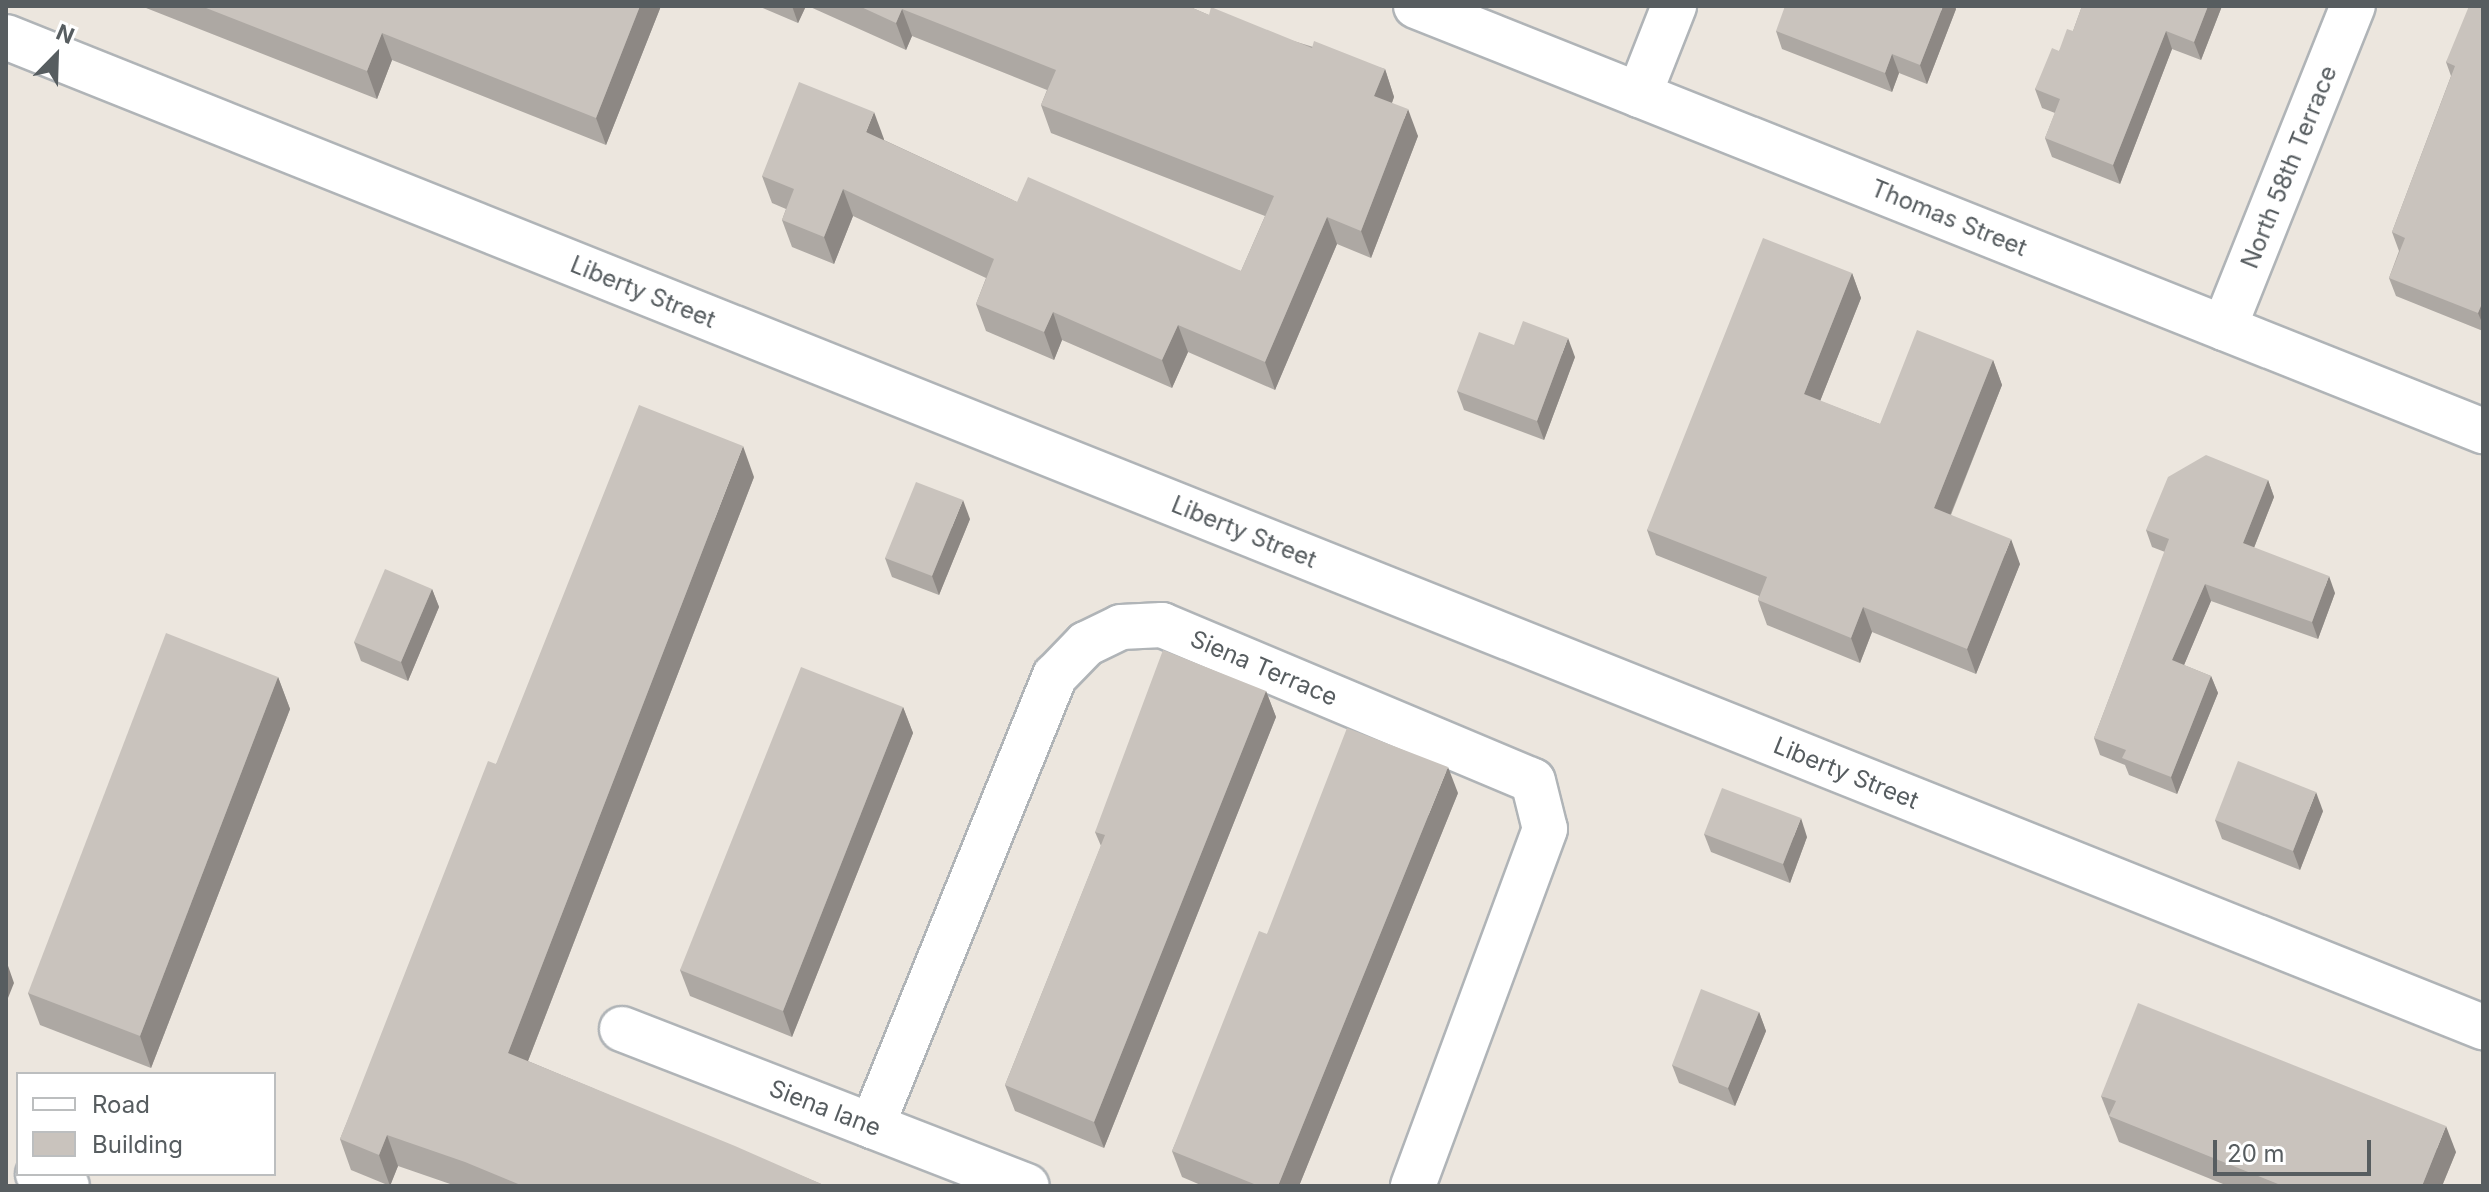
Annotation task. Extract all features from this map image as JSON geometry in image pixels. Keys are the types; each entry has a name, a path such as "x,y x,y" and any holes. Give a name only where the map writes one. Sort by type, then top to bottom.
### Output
{"street":[{"name":"Thomas Street","path":"1416,6 2483,431"},
{"path":"1639,95 1674,6"},
{"name":"North 58th Terrace","path":"2224,328 2353,6"},
{"name":"Liberty Street","path":"6,37 2483,1027"},
{"name":"Siena Terrace","path":"872,1126 1055,676 1086,644 1121,627 1162,625 1533,781 1545,829 1413,1186"},
{"name":"Siena lane","path":"622,1029 1027,1186"},
{"path":"43,1176 67,1186"}],"building":[{"path":"201,6 640,6 596,118 382,33 367,71"},
{"path":"859,6 1188,6 1209,15 1211,7 1312,48 1314,41 1385,69 1374,96 1408,109 1361,231 1327,217 1265,362 1178,325 1162,360 1053,312 1044,332 976,304 994,259 843,189 824,237 782,220 794,189 762,176 799,82 874,112 866,132 1017,202 1028,177 1241,271 1274,196 1041,105 1056,70 902,9 896,23"},
{"path":"1785,6 1943,6 1920,65 1892,54 1885,73 1776,31"},
{"path":"2082,6 2208,6 2194,42 2166,31 2113,165 2045,138 2060,99 2035,89 2052,48 2059,51 2067,29 2073,31"},
{"path":"2469,6 2483,6 2483,301 2478,313 2389,278 2405,238 2392,232 2455,66 2446,62"},
{"path":"1763,238 1852,273 1804,394 1880,424 1917,330 1993,360 1934,508 2011,539 1967,649 1863,607 1851,638 1758,600 1767,577 1647,530"},
{"path":"1523,321 1568,338 1537,421 1457,391 1479,332 1514,345"},
{"path":"639,405 743,446 508,1053 826,1186 523,1186 387,1135 379,1155 340,1139 488,761 496,764"},
{"path":"2206,455 2268,480 2243,543 2329,576 2312,622 2205,584 2172,660 2211,676 2171,777 2122,758 2126,750 2094,738 2169,539 2146,530 2168,477"},
{"path":"916,482 963,500 932,576 885,558"},
{"path":"385,569 432,589 401,662 354,642"},
{"path":"166,633 278,677 140,1036 28,993"},
{"path":"1163,650 1266,691 1094,1122 1005,1085 1105,835 1095,832"},
{"path":"801,667 903,707 783,1011 680,970"},
{"path":"1347,728 1448,767 1278,1186 1259,1186 1172,1151 1259,931 1267,934"},
{"path":"2238,761 2316,792 2293,851 2215,820"},
{"path":"1722,788 1801,818 1783,864 1704,834"},
{"path":"1701,989 1759,1012 1728,1088 1672,1065"},
{"path":"2138,1003 2446,1126 2422,1186 2283,1186 2109,1116 2116,1101 2101,1096"}]}
